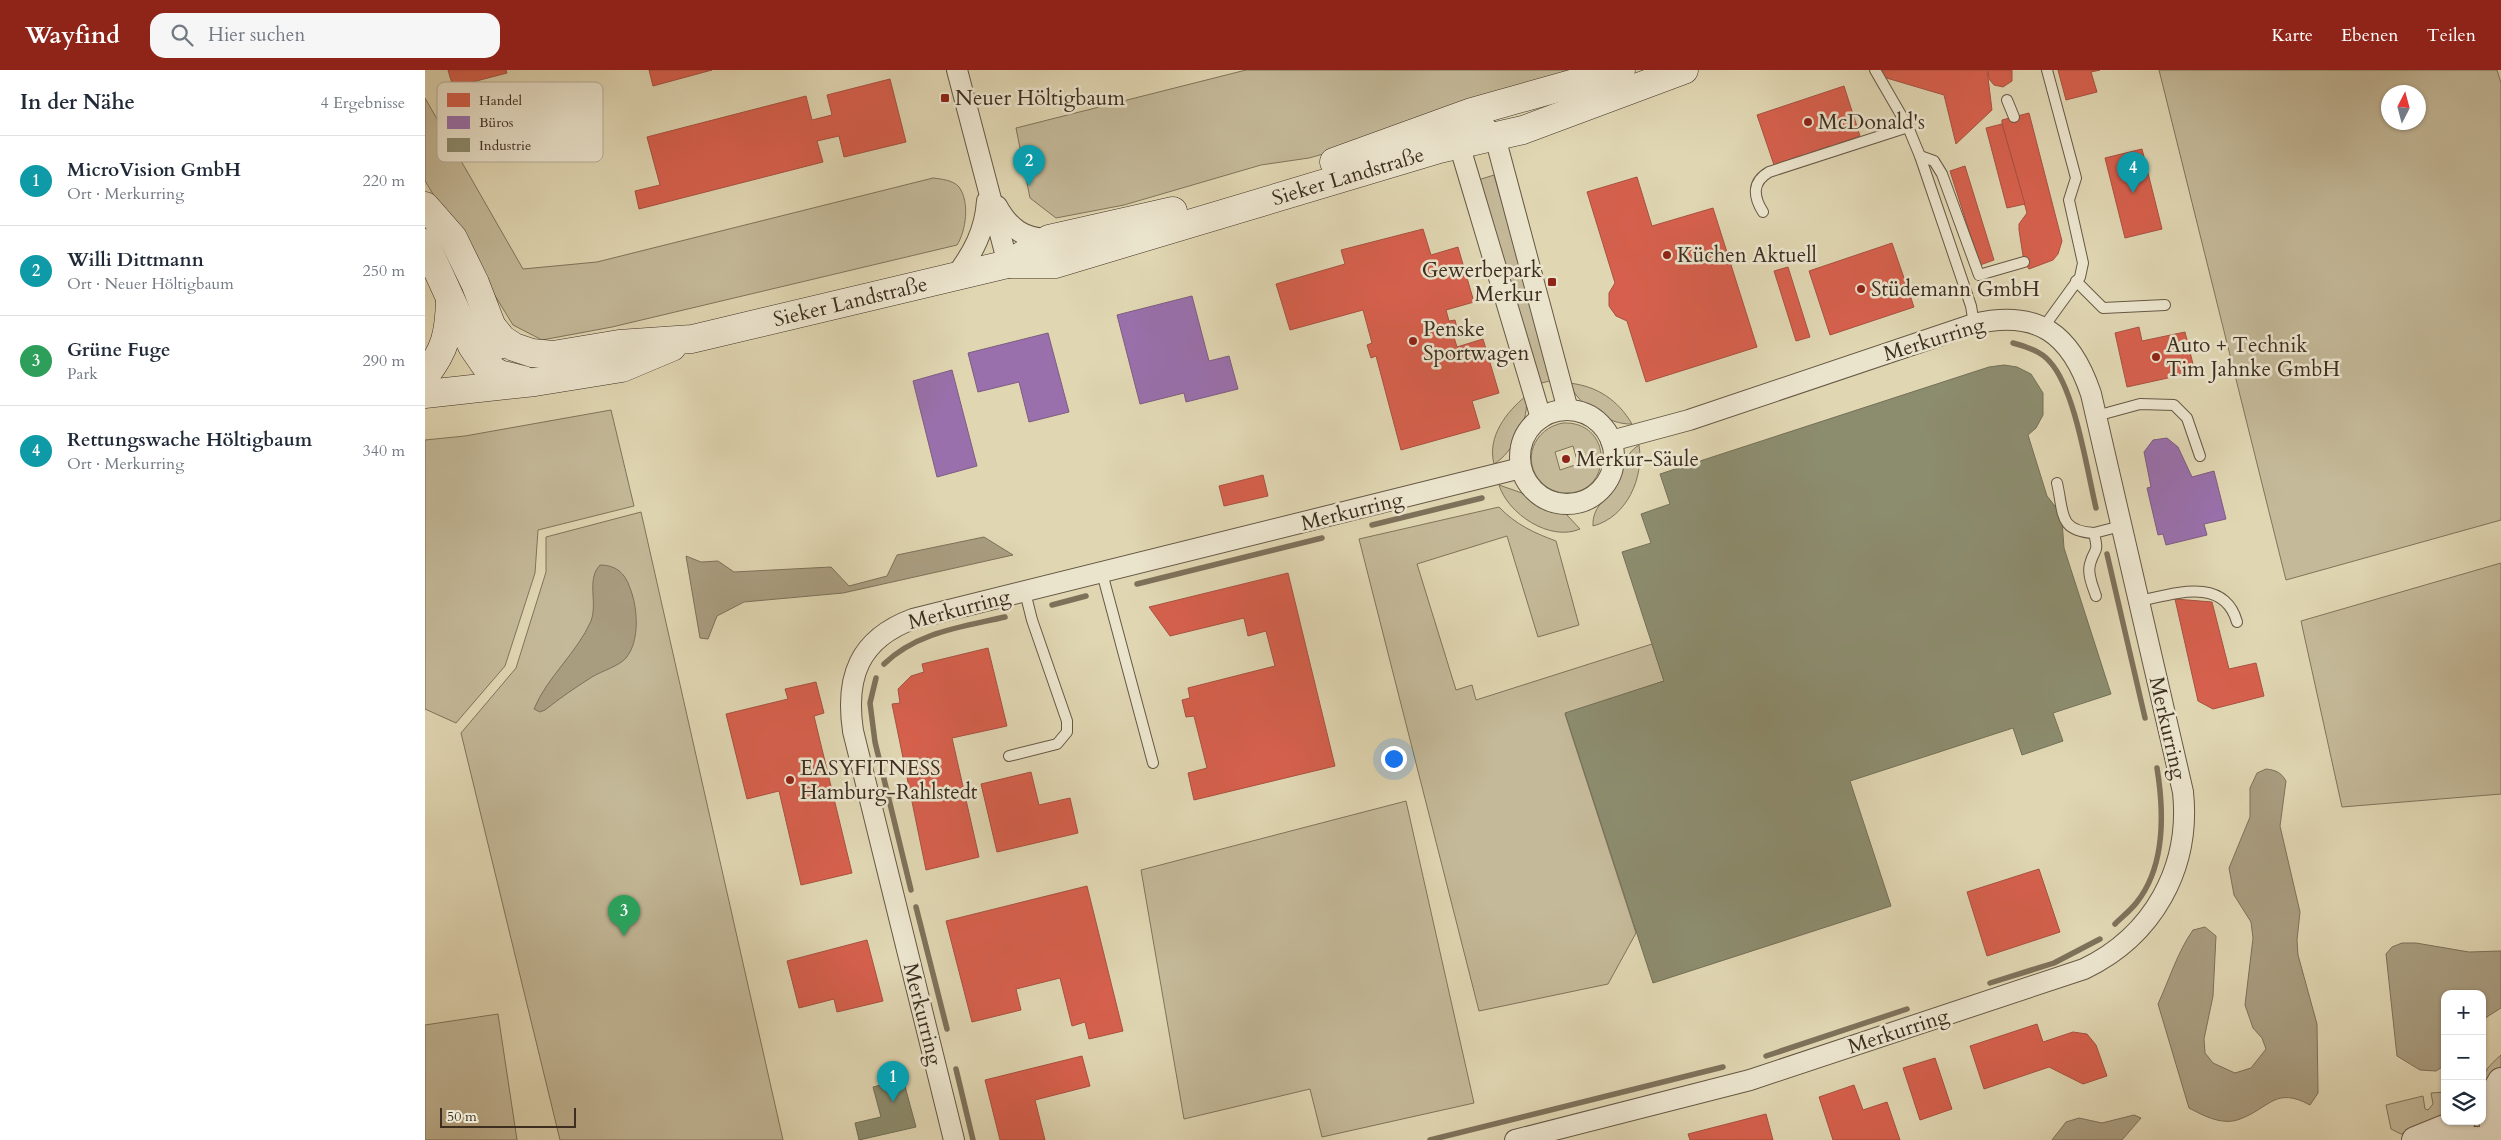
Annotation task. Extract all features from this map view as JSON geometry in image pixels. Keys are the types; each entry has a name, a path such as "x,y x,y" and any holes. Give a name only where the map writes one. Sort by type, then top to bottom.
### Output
{"main road":[{"name":"Sieker Landstraße","path":"1008,264 1049,239 1149,217 1193,205 1345,159 1472,112 1621,70"},
{"name":"Sieker Landstraße","path":"425,394 535,382 622,368 692,339 1008,264 1055,264 1459,144 1495,137 1547,122 1684,70"},
{"path":"425,206 453,238 467,264 494,329 500,354 499,374"},
{"name":"Sieker Landstraße","path":"425,244 472,346 485,365 499,374 535,382"},
{"path":"425,376 442,351 448,336 450,296"},
{"name":"Sieker Landstraße","path":"494,329 502,339 514,347 553,355"},
{"name":"Sieker Landstraße","path":"453,390 477,384 553,355 619,344 692,339"}],"street":[{"path":"957,70 1008,264"},
{"path":"1541,418 1459,144 1472,112 1495,137 1568,410"},
{"path":"988,189 1007,223 1020,233 1036,239 1049,239"},
{"path":"955,277 971,255 983,231 988,189"},
{"name":"Merkurring","path":"1515,1140 1759,1077 2067,976 2097,963 2118,950 2150,918 2169,887 2181,851 2185,821 2183,792 2096,416 2088,386 2077,358 2058,337 2032,323 2009,320 1974,324 1689,420 1611,442"},
{"path":"1568,410 1593,418 1601,425 1611,442 1614,462 1609,479 1598,492 1579,502 1562,504 1545,499 1528,484 1521,468 1520,453 1524,438 1529,429 1541,418 1552,413 1568,410"},
{"name":"Merkurring","path":"954,1140 853,731 851,691 856,671 866,651 892,629 913,619 1521,468"},
{"path":"2492,1096 2492,1123 2499,1140"},
{"path":"2415,1140 2452,1125"},
{"path":"2441,1140 2487,1140"}],"lane":[{"path":"1875,70 1908,127 1921,156 1971,306 1974,324"},
{"path":"2043,328 2080,277 2083,262 2069,200 2076,178 2047,70"},
{"path":"2007,100 2014,118"},
{"path":"1763,212 1757,203 1755,190 1759,180 1769,172 1908,127"},
{"path":"1921,156 1934,161 1942,174 1979,275 2024,262"},
{"path":"2076,282 2103,308 2165,305"},
{"path":"2096,416 2141,404 2174,405 2187,418 2200,456"},
{"path":"2057,482 2066,523 2071,529 2078,532 2094,533 2121,526"},
{"path":"2094,533 2098,549 2090,564 2089,571 2096,596"},
{"path":"1102,573 1153,763"},
{"path":"1009,756 1057,744 1067,732 1067,721 1032,620 1025,592"},
{"path":"2139,601 2181,593 2210,593 2223,597 2235,612 2237,622"}],"shaded area":[{"path":"1246,70 1583,70 1352,146 1309,158 1261,165 1124,205 1056,218 1030,198 1016,128"},
{"path":"2159,70 2497,70 2501,83 2501,520 2286,580"},
{"path":"425,98 437,119 437,162 462,162 523,269 597,262 933,178 947,180 959,187 965,200 966,208 963,232 957,245 612,327 542,340 513,325 425,181"},
{"path":"1494,175 1553,380 1538,384 1478,180"},
{"path":"1569,383 1589,387 1606,396 1620,408 1632,424 1614,421 1595,412 1579,399"},
{"path":"1526,396 1527,405 1519,434 1508,452 1494,464 1493,444 1500,426 1505,417"},
{"path":"611,410 634,506 538,530 535,573 505,666 456,723 425,709 425,440 465,436"},
{"path":"1563,423 1580,425 1592,433 1599,445 1601,458 1599,471 1593,482 1581,490 1566,493 1550,489 1535,474 1531,456 1533,447 1544,431","holes":["1573,446 1578,464 1560,470 1555,452"]},
{"path":"1639,445 1639,470 1631,494 1615,514 1593,526 1593,519 1597,509 1618,480 1630,454"},
{"path":"1499,485 1522,493 1544,509 1566,514 1580,529 1556,532 1532,523 1511,506"},
{"path":"1499,507 1525,527 1556,541 1579,625 1538,637 1507,536 1417,564 1456,690 1472,685 1476,700 1652,644 1664,681 1565,714 1636,933 1608,984 1479,1011 1359,539"},
{"path":"641,512 783,1140 560,1140 461,733 516,668 546,572 546,537"},
{"path":"984,537 1013,555 843,593 744,602 717,616 708,639 700,638 686,556 701,562 718,561 734,572 831,567 849,586 887,576 897,555"},
{"path":"2501,563 2501,794 2342,807 2301,621"},
{"path":"600,565 611,566 623,574 633,596 636,614 636,634 631,651 619,664 592,677 540,712 534,709 546,686 578,644 591,621 593,614 594,577"},
{"path":"2266,769 2282,775 2286,781 2280,826 2300,912 2297,940 2298,955 2317,1024 2318,1093 2310,1105 2298,1100 2280,1098 2240,1119 2220,1121 2189,1108 2158,1004 2178,956 2188,938 2193,930 2205,927 2216,936 2213,996 2204,1039 2205,1053 2213,1063 2235,1073 2251,1068 2266,1049 2262,1038 2253,1028 2245,1005 2253,938 2251,922 2234,895 2229,868 2250,817 2250,788 2257,773"},
{"path":"1406,801 1474,1103 1322,1137 1310,1089 1184,1119 1141,870"},
{"path":"2402,943 2416,943 2469,952 2501,951 2501,1008 2486,1017 2486,990 2441,990 2441,1068 2436,1071 2420,1070 2397,1056 2386,954 2392,947"},
{"path":"498,1014 517,1140 425,1140 425,1025"},
{"path":"2501,1055 2501,1068 2486,1091 2486,1071"},
{"path":"2441,1092 2441,1122 2401,1134 2391,1129 2386,1105 2423,1096 2425,1109 2428,1110 2433,1104 2431,1093"},
{"path":"2134,1115 2141,1118 2122,1140 2052,1140 2066,1122 2079,1118 2102,1123"}],"building: Handel":[{"path":"448,70 506,70 507,73 472,82 452,82"},
{"path":"649,70 712,70 653,86"},
{"path":"1881,70 1987,70 1992,110 1956,144 1944,95 1873,74"},
{"path":"1988,70 2012,70 2012,81 2003,87 1994,85 1989,79"},
{"path":"2058,70 2100,70 2091,72 2097,92 2066,100"},
{"path":"890,79 906,142 844,157 839,136 817,141 823,162 639,209 635,191 660,185 647,137 806,96 812,120 832,115 827,95"},
{"name":"McDonald's","path":"1844,86 1860,136 1839,143 1839,146 1830,148 1830,146 1811,152 1811,155 1803,158 1802,155 1774,165 1757,115"},
{"path":"2029,113 2062,241 2058,254 2053,260 2029,269 2024,262 2019,230 2019,224 2027,213 2002,120"},
{"path":"2002,124 2025,204 2007,208 1986,128"},
{"path":"2142,149 2162,229 2125,238 2105,158"},
{"path":"1965,166 1994,260 1980,265 1950,171"},
{"name":"Küchen Aktuell","path":"1637,177 1652,226 1713,208 1757,347 1646,382 1627,321 1616,316 1609,306 1609,293 1615,283 1587,192"},
{"name":"Penske Sportwagen","path":"1423,229 1431,255 1458,247 1474,302 1446,310 1449,321 1455,320 1458,333 1453,334 1457,347 1483,339 1499,393 1472,401 1480,428 1401,450 1376,356 1371,358 1367,345 1372,343 1363,310 1290,330 1276,284 1345,264 1341,250"},
{"name":"Stüdemann GmbH","path":"1892,243 1914,307 1830,335 1809,271"},
{"path":"1788,267 1810,337 1796,341 1774,271"},
{"name":"Auto + Technik Tim Jahnke GmbH","path":"2139,327 2142,341 2185,332 2195,372 2127,387 2115,333"},
{"path":"1263,475 1268,496 1224,506 1219,486"},
{"path":"1288,573 1335,766 1194,800 1188,773 1207,768 1194,716 1186,717 1182,700 1190,698 1188,688 1275,666 1266,631 1248,636 1244,618 1170,636 1149,607"},
{"path":"2175,599 2212,602 2229,669 2256,663 2264,696 2213,709 2198,701"},
{"path":"988,648 1007,726 952,738 979,857 926,870 892,704 900,703 898,689 911,676 924,672 922,664"},
{"path":"816,682 824,713 814,716 852,873 801,885 779,791 747,799 726,714 788,699 785,689"},
{"path":"1031,772 1039,805 1070,798 1078,833 997,852 981,784"},
{"path":"2039,869 2060,932 1987,956 1967,892"},
{"path":"1087,886 1123,1031 1089,1039 1085,1022 1072,1026 1060,978 1016,989 1021,1010 972,1022 946,921"},
{"path":"867,940 883,1001 837,1012 834,999 799,1008 787,961"},
{"path":"2037,1024 2043,1042 2073,1032 2087,1034 2096,1045 2107,1076 2083,1084 2049,1067 1984,1089 1970,1046"},
{"path":"1082,1056 1090,1086 1035,1100 1045,1140 1000,1140 985,1080"},
{"path":"1935,1058 1952,1109 1920,1120 1903,1068"},
{"path":"1854,1085 1863,1110 1887,1102 1900,1140 1833,1140 1819,1097"},
{"path":"1766,1114 1773,1140 1690,1140 1688,1134"}],"building: Büros":[{"path":"1192,296 1209,361 1229,356 1238,389 1186,402 1184,393 1140,404 1117,315"},
{"path":"1048,333 1069,412 1029,422 1019,382 978,392 968,353"},
{"path":"952,370 977,466 937,477 913,381"},
{"path":"2167,438 2178,447 2192,477 2214,471 2226,519 2204,524 2207,535 2166,545 2163,534 2158,535 2147,488 2151,487 2144,452 2153,440"}],"building: Industrie":[{"path":"2004,365 2017,367 2031,374 2043,393 2043,415 2036,428 2028,435 2047,496 2058,510 2062,521 2064,548 2111,694 2053,713 2063,741 2022,755 2013,728 1850,781 1891,906 1653,983 1565,713 1664,681 1622,552 1651,543 1641,514 1670,504 1660,474 1989,367"},
{"path":"903,1079 916,1127 859,1140 855,1123 881,1117 873,1087"}],"waterway":[{"path":"2013,343 2043,355 2059,374 2079,431 2096,508"},
{"path":"1372,525 1482,498"},
{"path":"1137,584 1322,538"},
{"path":"2107,554 2145,718"},
{"path":"1052,605 1086,596"},
{"path":"884,664 897,653 925,638 941,632 1005,617"},
{"path":"876,678 870,703 875,742 911,890"},
{"path":"2115,924 2135,905 2146,887 2158,855 2161,837 2161,802 2157,768"},
{"path":"916,907 947,1029"},
{"path":"1990,983 2054,963 2100,939"},
{"path":"1766,1056 1907,1009"},
{"path":"1430,1140 1723,1067"},
{"path":"956,1069 973,1140"}],"place":[{"name":"Neuer Höltigbaum","path":"945,98"},
{"name":"McDonald's","path":"1808,122"},
{"name":"Willi Dittmann","path":"1029,186"},
{"name":"Rettungswache Höltigbaum","path":"2133,193"},
{"name":"Küchen Aktuell","path":"1667,255"},
{"name":"Gewerbepark Merkur","path":"1552,282"},
{"name":"Stüdemann GmbH","path":"1861,289"},
{"name":"Penske Sportwagen","path":"1413,341"},
{"name":"Auto + Technik Tim Jahnke GmbH","path":"2156,357"},
{"name":"Merkur-Säule","path":"1566,459"},
{"name":"EASYFITNESS Hamburg-Rahlstedt","path":"790,780"},
{"name":"Grüne Fuge","path":"624,936"},
{"name":"MicroVision GmbH","path":"893,1102"}]}
